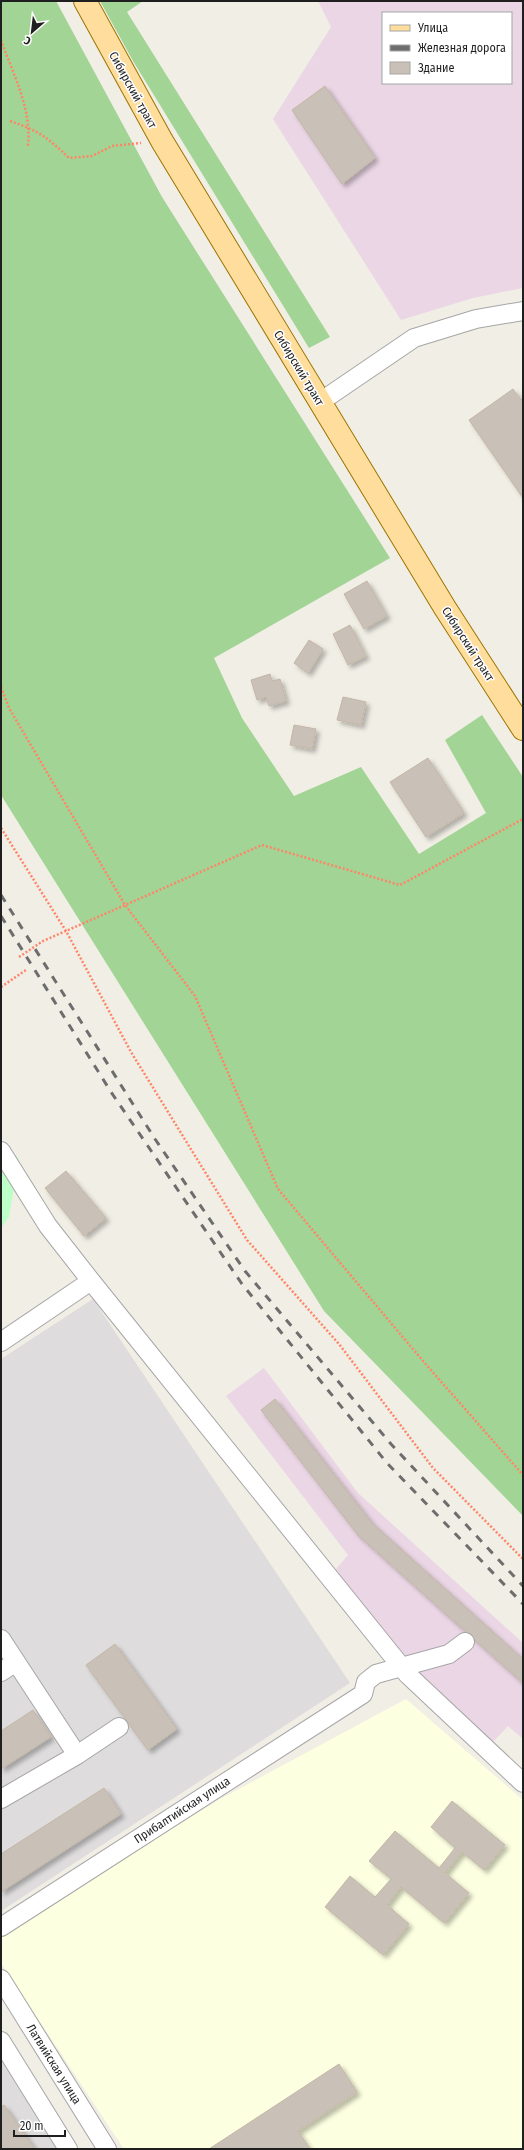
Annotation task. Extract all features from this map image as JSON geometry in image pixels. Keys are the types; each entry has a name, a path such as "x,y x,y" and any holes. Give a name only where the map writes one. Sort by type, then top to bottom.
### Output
{"main road":[{"name":"Сибирский тракт","path":"85,1 162,141 456,626 523,729"}],"street":[{"path":"320,402 414,338 476,319 523,311"},
{"path":"1,1151 48,1226 408,1675 523,1783"},
{"path":"1,1342 91,1281"},
{"path":"1,1639 77,1755"},
{"path":"401,1666 449,1654 465,1642"},
{"path":"1,1672 16,1662"},
{"name":"Прибалтийская улица","path":"1,1927 363,1694 366,1682 376,1674 401,1666"},
{"path":"1,1799 77,1755 119,1727"},
{"name":"Латвийская улица","path":"1,1978 107,2149"},
{"path":"1,2040 68,2149"}],"path":[{"path":"1,40 23,99 30,128 28,146"},
{"path":"10,121 30,128 49,138 69,158 92,156 112,146 162,141"},
{"path":"1,687 9,708 125,905 196,996 278,1189 423,1361 523,1475"},
{"path":"19,957 33,946 262,844 400,885 523,820"},
{"path":"1,828 66,931 131,1052 247,1240 339,1344 433,1468 523,1559"},
{"path":"1,987 26,970"}],"shaded area":[{"path":"318,1 523,1 523,288 473,298 401,320 273,119 331,27"},
{"path":"93,1299 350,1683 1,1911 1,1359"},
{"path":"264,1368 358,1493 523,1643 523,1739 508,1726 493,1742 399,1659 336,1569 348,1555 226,1396"},
{"path":"406,1699 523,1800 523,2149 124,2149 1,1963 1,1934 220,1799"},
{"path":"1,2055 58,2149 1,2149"}],"green space":[{"path":"1,1 56,1 162,197 390,558 214,658 242,718 294,796 361,767 419,854 486,813 445,740 482,715 523,777 523,1516 324,1311 1,795"},
{"path":"100,1 143,1 127,12 330,337 309,348 133,61"},
{"path":"1,1140 19,1159 9,1217 1,1228"}],"building":[{"path":"325,86 375,158 342,184 292,110"},
{"path":"513,389 521,400 523,398 523,498 469,420"},
{"path":"367,581 387,616 364,629 344,594"},
{"path":"350,625 366,656 348,665 333,634"},
{"path":"309,640 323,649 308,673 294,663"},
{"path":"270,674 272,681 280,679 286,701 269,706 266,697 257,700 251,680"},
{"path":"343,697 366,702 361,725 337,720"},
{"path":"294,725 316,729 312,749 290,745"},
{"path":"428,758 464,813 426,837 390,782"},
{"path":"66,1171 106,1218 84,1236 45,1188"},
{"path":"275,1399 372,1523 523,1659 523,1683 358,1535 261,1410"},
{"path":"115,1644 177,1729 148,1750 86,1665"},
{"path":"33,1710 51,1737 1,1769 1,1731"},
{"path":"104,1788 121,1814 1,1892 1,1854"},
{"path":"452,1801 505,1845 484,1870 462,1852 445,1873 469,1893 444,1923 401,1887 387,1905 409,1924 383,1955 325,1907 350,1876 375,1897 391,1879 369,1861 395,1831 439,1868 455,1848 431,1827"},
{"path":"339,2064 357,2092 298,2131 310,2149 209,2149"},
{"path":"4,2105 35,2149 1,2149 1,2107"}],"railway":[{"path":"1,895 155,1139 245,1271 391,1444 523,1586"},
{"path":"1,916 111,1092 242,1284 387,1463 523,1604"}]}
